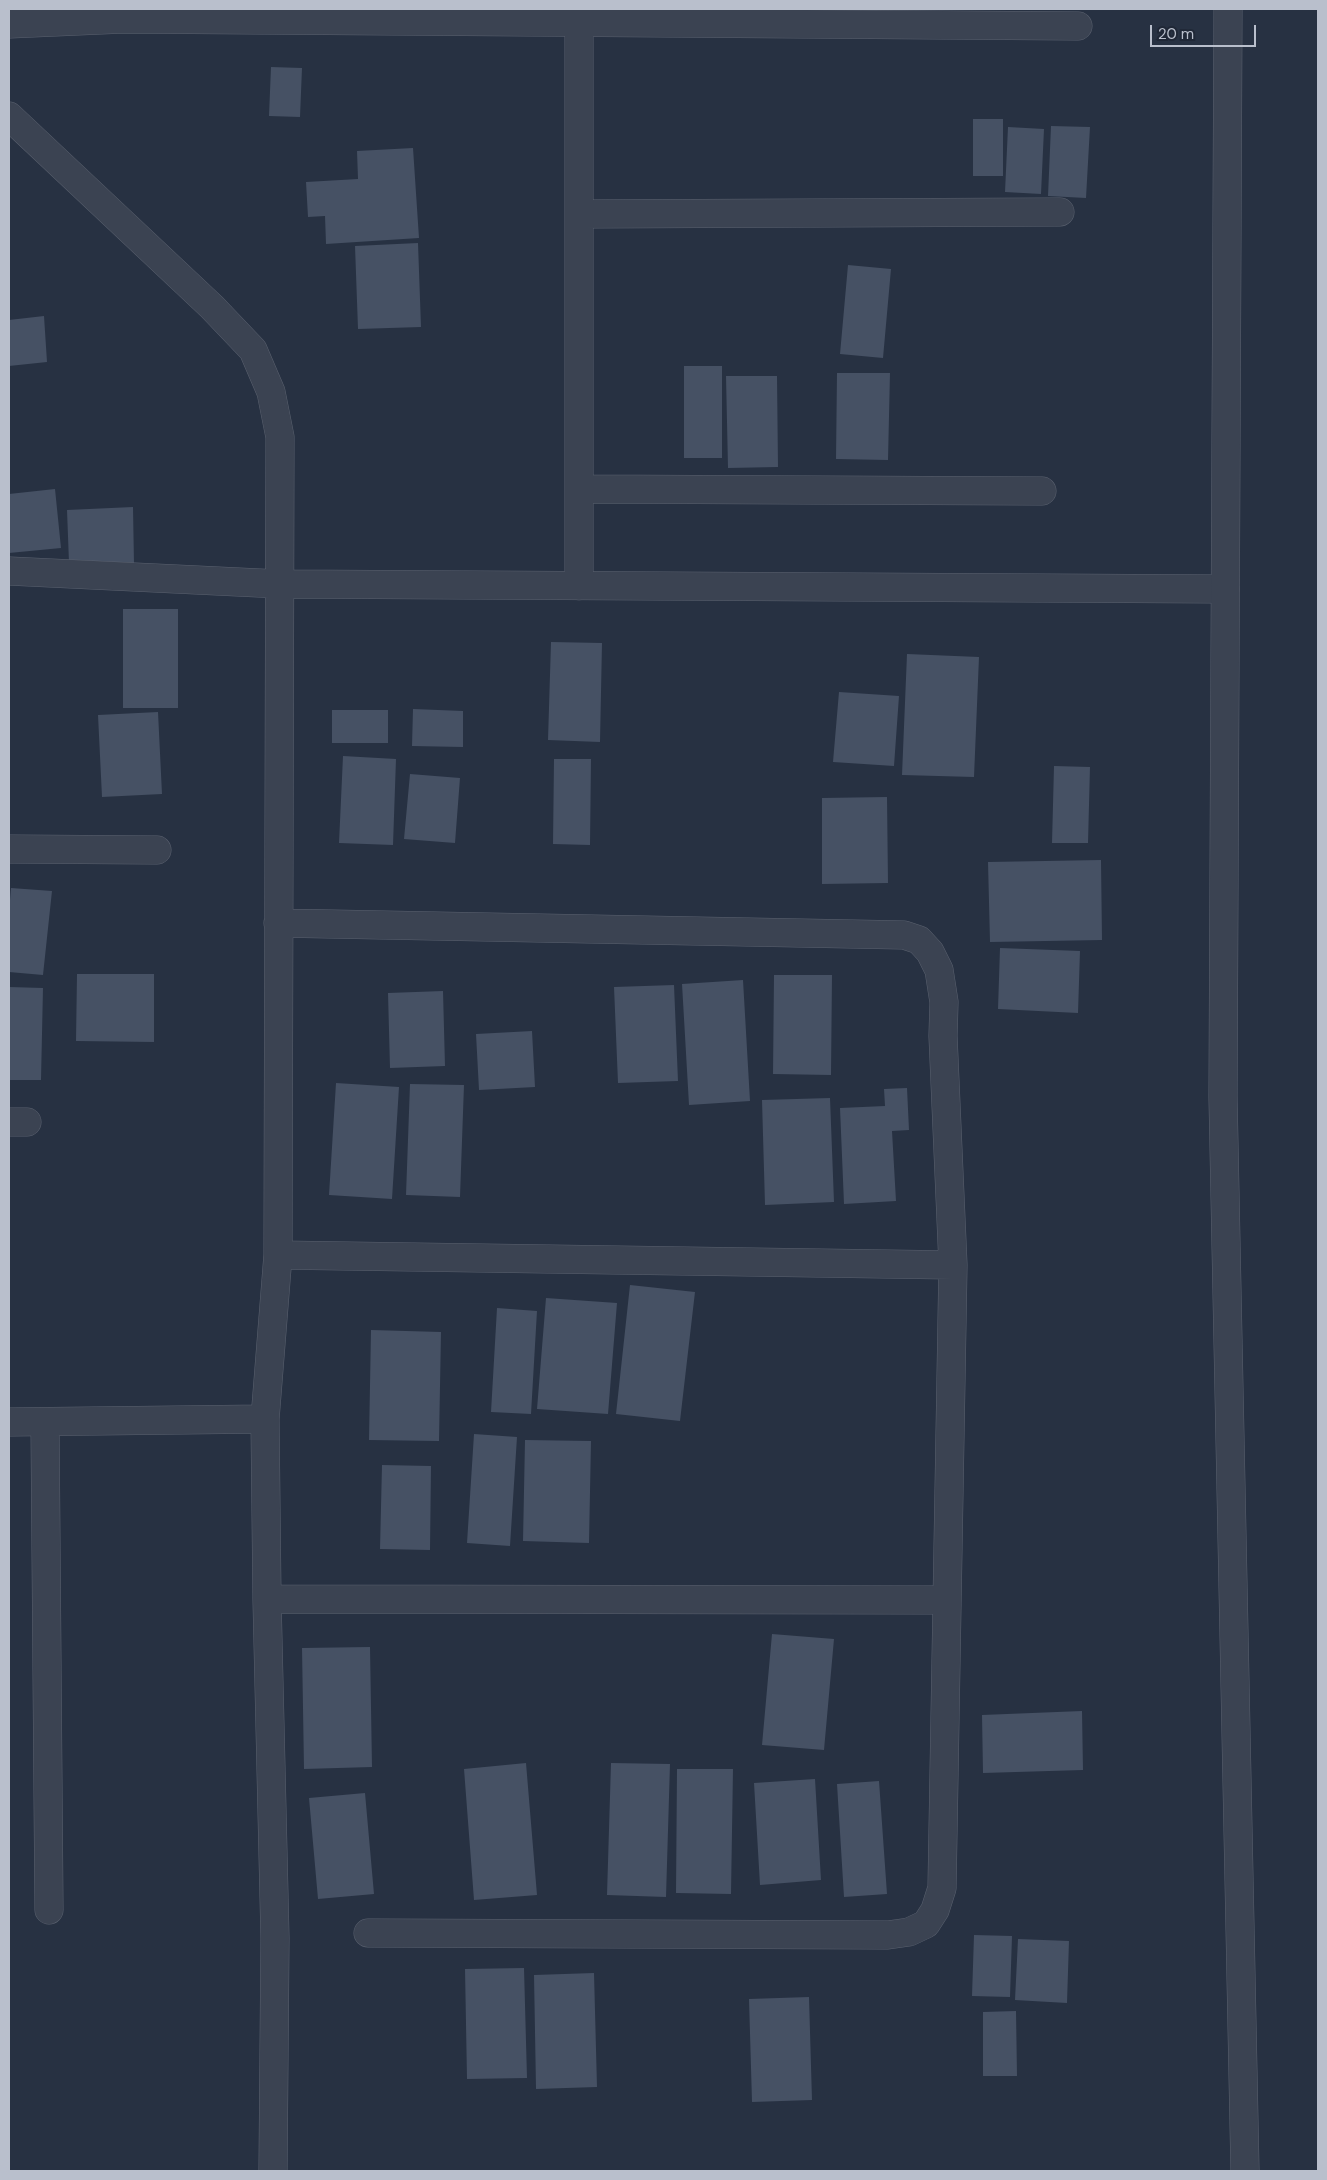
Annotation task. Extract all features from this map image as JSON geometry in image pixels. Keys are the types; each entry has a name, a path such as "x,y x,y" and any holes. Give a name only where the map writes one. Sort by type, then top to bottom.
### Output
{"street":[{"path":"1228,9 1223,1097 1245,2171"},
{"path":"579,16 579,586"},
{"path":"9,24 123,19 579,16 1078,26"},
{"path":"9,116 212,307 254,350 271,392 280,437 278,1256 265,1420 274,1938 274,2171"},
{"path":"579,214 1060,212"},
{"path":"579,489 1042,491"},
{"path":"9,571 280,584 1225,589"},
{"path":"9,849 157,850"},
{"path":"278,923 904,935 920,940 930,952 939,970 944,1002 943,1036 953,1265 942,1888 935,1910 926,1924 909,1932 888,1935 368,1932"},
{"path":"278,1256 953,1265"},
{"path":"9,1422 265,1420"},
{"path":"45,1423 49,1910"},
{"path":"267,1599 946,1600"}],"building":[{"path":"271,67 302,68 300,117 269,116"},
{"path":"973,119 1003,119 1003,176 973,176"},
{"path":"1051,126 1090,127 1086,198 1048,196"},
{"path":"1008,127 1044,129 1041,194 1005,192"},
{"path":"413,148 419,238 326,244 325,216 308,217 306,182 358,179 357,151"},
{"path":"418,243 421,327 358,329 355,246"},
{"path":"848,265 891,269 883,358 840,354"},
{"path":"44,316 47,362 9,366 9,320"},
{"path":"684,366 722,366 722,458 684,458"},
{"path":"837,373 890,373 888,460 836,459"},
{"path":"726,376 777,376 778,467 728,468"},
{"path":"55,489 61,548 9,553 9,494"},
{"path":"133,507 134,564 69,563 67,510"},
{"path":"123,609 178,609 178,708 123,708"},
{"path":"551,642 602,643 600,742 548,740"},
{"path":"907,654 979,657 974,777 902,775"},
{"path":"839,692 899,696 894,766 833,762"},
{"path":"413,709 463,711 463,747 412,746"},
{"path":"332,710 388,710 388,743 332,743"},
{"path":"158,712 162,794 102,797 98,715"},
{"path":"343,756 396,759 393,845 339,843"},
{"path":"554,759 591,759 590,845 553,844"},
{"path":"1054,766 1090,767 1088,843 1052,843"},
{"path":"410,774 460,778 455,843 404,839"},
{"path":"887,797 888,883 822,884 822,798"},
{"path":"1101,860 1102,940 990,942 988,862"},
{"path":"11,888 52,891 43,975 9,972"},
{"path":"1000,948 1080,951 1078,1013 998,1009"},
{"path":"77,974 154,974 154,1042 76,1041"},
{"path":"774,975 832,975 831,1075 773,1074"},
{"path":"743,980 750,1101 689,1105 682,984"},
{"path":"674,985 678,1081 618,1083 614,987"},
{"path":"9,987 43,988 41,1080 9,1080"},
{"path":"443,991 445,1066 390,1068 388,993"},
{"path":"532,1031 535,1087 479,1090 476,1034"},
{"path":"336,1083 399,1087 392,1199 329,1195"},
{"path":"410,1084 464,1085 460,1197 406,1195"},
{"path":"907,1088 909,1130 892,1131 896,1201 844,1204 840,1108 885,1106 884,1089"},
{"path":"830,1098 834,1202 765,1205 762,1100"},
{"path":"630,1285 695,1292 680,1421 616,1414"},
{"path":"546,1298 617,1303 608,1414 537,1409"},
{"path":"497,1308 537,1311 531,1414 491,1412"},
{"path":"371,1330 441,1332 439,1441 369,1440"},
{"path":"474,1434 517,1437 510,1546 467,1543"},
{"path":"525,1440 591,1441 589,1543 523,1541"},
{"path":"382,1465 431,1466 430,1550 380,1549"},
{"path":"772,1634 834,1639 824,1750 762,1745"},
{"path":"370,1647 372,1767 304,1769 302,1648"},
{"path":"1082,1711 1083,1770 983,1773 982,1715"},
{"path":"526,1763 537,1895 474,1900 464,1769"},
{"path":"611,1763 670,1764 666,1897 607,1895"},
{"path":"677,1769 733,1769 731,1894 676,1893"},
{"path":"815,1779 821,1880 760,1885 754,1783"},
{"path":"879,1781 887,1894 844,1897 837,1784"},
{"path":"365,1793 374,1894 318,1899 309,1798"},
{"path":"974,1935 1012,1936 1010,1997 972,1996"},
{"path":"1018,1939 1069,1941 1067,2003 1015,2000"},
{"path":"524,1968 527,2078 467,2079 465,1969"},
{"path":"594,1973 597,2087 536,2089 534,1975"},
{"path":"809,1997 812,2100 752,2102 749,1999"},
{"path":"1016,2011 1017,2076 983,2076 983,2012"}]}
